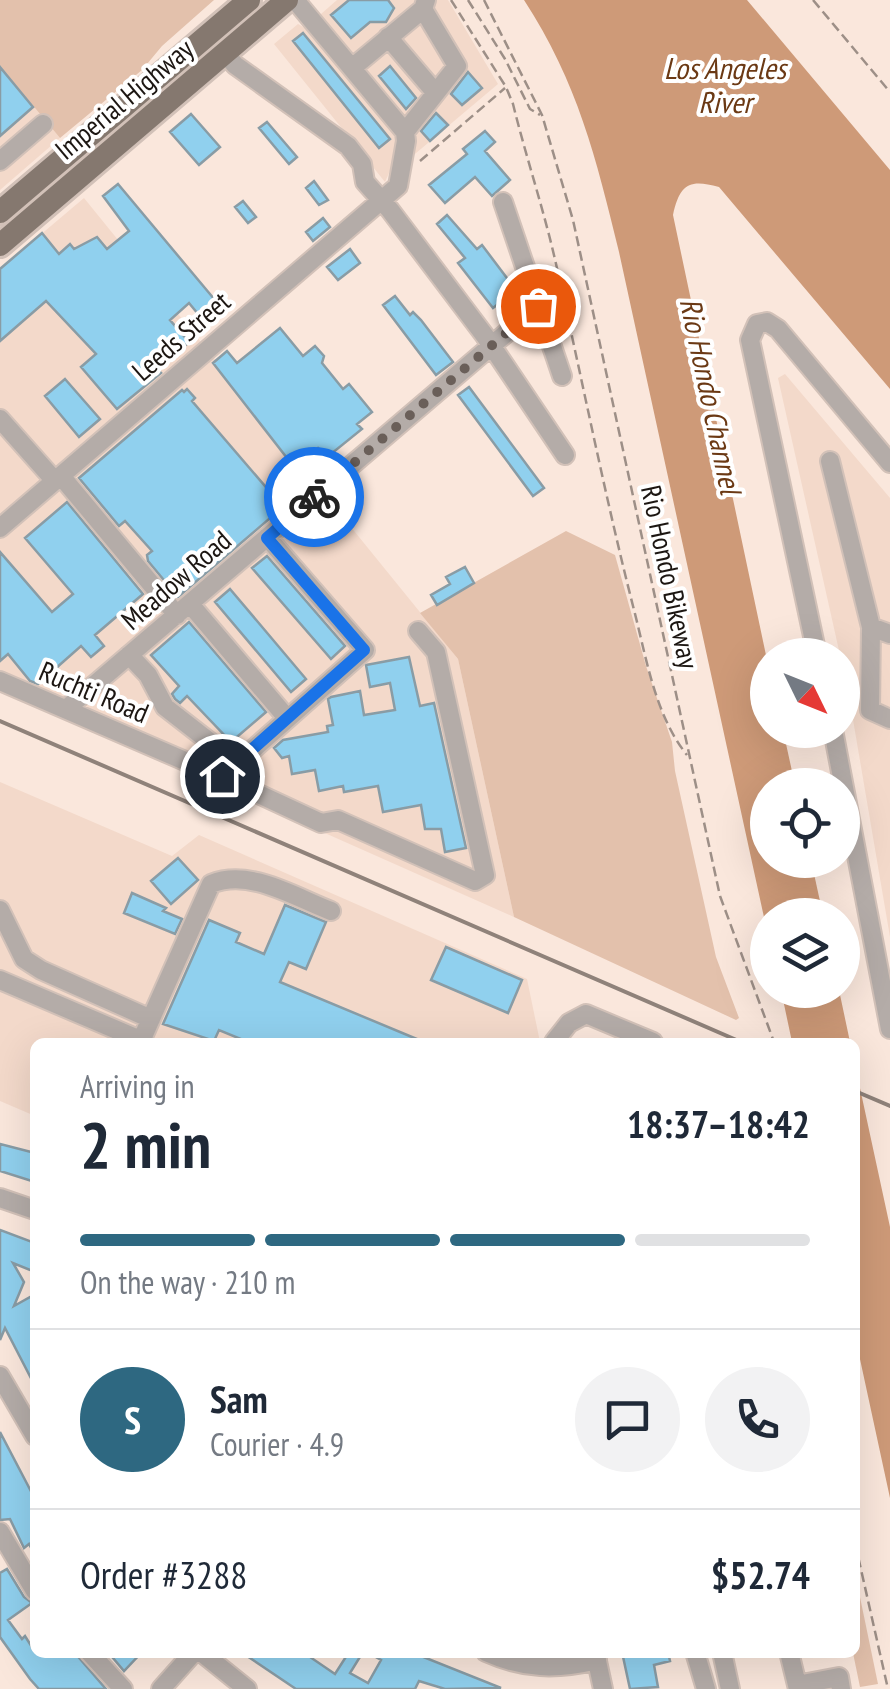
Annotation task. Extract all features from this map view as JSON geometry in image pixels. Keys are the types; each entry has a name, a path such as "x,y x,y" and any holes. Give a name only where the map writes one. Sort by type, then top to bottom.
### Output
{"main road":[{"name":"Imperial Highway","path":"0,212 250,0"},
{"name":"Imperial Highway","path":"0,245 287,0"},
{"path":"84,140 100,159"}],"street":[{"path":"295,0 405,132 456,66 424,4 352,68"},
{"path":"388,37 434,91"},
{"path":"225,53 235,66 348,146 362,164 365,182 497,340 565,455"},
{"path":"0,161 43,124"},
{"name":"Leeds Street","path":"0,528 398,186 405,132"},
{"path":"503,202 562,376"},
{"name":"Meadow Road","path":"66,709 538,306"},
{"path":"813,638 750,340 758,324 767,322 778,329 890,463"},
{"path":"0,419 183,609 283,722"},
{"path":"830,461 871,627 870,710 890,720"},
{"path":"222,776 364,650 267,538"},
{"path":"871,627 890,634"},
{"name":"Ruchti Road","path":"0,681 321,822 338,820 475,881 485,875 436,652 418,631"},
{"path":"130,656 148,675 165,707 237,762"},
{"path":"836,748 890,1029"},
{"path":"141,1038 211,884 226,878 243,878 331,911"},
{"path":"0,910 24,959 151,1019"},
{"path":"0,980 132,1038"},
{"path":"557,1038 569,1023 586,1014 643,1038"},
{"path":"0,1198 30,1208"},
{"path":"0,1376 30,1427"},
{"path":"0,1532 30,1583"},
{"path":"95,1658 123,1689"},
{"path":"161,1689 192,1658"},
{"path":"206,1658 247,1689"},
{"path":"504,1658 532,1667 568,1667 591,1658"},
{"path":"596,1658 603,1689"},
{"path":"697,1658 706,1689"},
{"path":"723,1658 730,1689"},
{"path":"791,1658 797,1687 839,1677 841,1689"}],"path":[{"path":"451,0 506,87 546,213 617,542 650,672 677,743 688,756"},
{"path":"468,0 505,59 530,110 542,115"},
{"path":"484,0 542,115"},
{"path":"813,0 890,92"},
{"path":"416,165 506,87"},
{"name":"Rio Hondo Bikeway","path":"542,115 573,220 720,896 773,1038"},
{"path":"860,1565 888,1689"}],"shaded area":[{"path":"0,0 214,0 162,46 142,70 60,138 0,66"},
{"path":"337,0 448,0 498,84 409,159 398,153 385,182 274,44 298,24 305,28"},
{"path":"0,66 60,138 0,190"},
{"path":"84,198 458,659 514,917 264,806 271,790 0,671 0,269"},
{"path":"785,374 890,498 890,937 858,748 860,638 836,638 778,378"},
{"path":"566,531 615,555 672,742 716,957 739,1018 736,1020 514,917 458,659 420,613"},
{"path":"0,782 172,856 199,835 527,979 539,1038 30,1038 30,1114 0,1101"},
{"path":"860,1597 878,1684 860,1687 854,1658 860,1658"}],"water":[{"path":"524,0 747,0 890,170 890,389 719,187 687,186 673,215 762,638 750,638 750,748 787,748 791,768 750,768 750,853 619,252 583,122 543,31"},
{"path":"755,878 815,878 819,898 760,898"},
{"path":"785,1008 843,1008 849,1038 791,1038"},
{"path":"860,1088 890,1227 890,1498 860,1359"}],"building":[{"path":"349,0 388,0 394,8 386,22 370,22 351,38 331,15"},
{"path":"303,33 390,139 379,148 293,41"},
{"path":"390,66 416,98 406,109 379,76"},
{"path":"0,67 33,107 0,136"},
{"path":"468,72 482,88 462,105 451,94"},
{"path":"436,113 448,125 430,141 421,131"},
{"path":"191,114 220,147 199,165 170,132"},
{"path":"267,122 297,157 289,164 259,128"},
{"path":"485,131 495,142 485,151 510,180 492,196 475,177 445,203 429,185 467,154 463,149"},
{"path":"314,181 328,200 319,205 306,188"},
{"path":"118,184 225,312 208,326 189,303 170,320 189,342 157,369 161,373 117,409 81,367 96,354 46,301 0,341 0,269 42,233 59,254 70,244 74,249 97,237 107,249 129,231 103,196"},
{"path":"243,201 256,217 248,223 235,207"},
{"path":"447,215 477,249 482,245 516,290 493,308 458,263 465,258 437,224"},
{"path":"323,218 330,227 313,241 306,232"},
{"path":"350,249 360,263 338,280 327,267"},
{"path":"395,296 410,315 413,312 421,320 453,362 436,375 383,305"},
{"path":"280,328 303,356 315,346 324,356 322,363 343,389 349,384 372,412 357,424 362,429 326,458 318,448 294,467 213,363 227,351 237,363"},
{"path":"65,379 100,419 79,437 45,396"},
{"path":"469,387 544,488 533,496 458,395"},
{"path":"187,389 195,398 192,401 283,507 178,597 148,561 147,555 152,551 125,521 119,526 79,478"},
{"path":"67,502 143,594 95,635 104,646 91,657 81,646 38,684 30,681 8,654 0,661 0,552 52,612 73,594 25,538"},
{"path":"267,556 345,646 331,659 252,568"},
{"path":"465,567 474,583 437,605 431,595 450,584 446,577"},
{"path":"230,589 306,679 291,692 215,602"},
{"path":"189,622 266,712 231,742 187,696 180,703 175,699 172,694 179,686 151,655"},
{"path":"409,657 420,706 434,703 466,848 445,852 441,829 425,829 421,805 383,812 378,786 344,792 343,786 319,791 315,770 292,774 289,756 282,758 274,748 283,740 328,732 327,726 333,725 328,699 331,697 360,691 364,715 395,710 390,683 370,687 366,665"},
{"path":"178,858 198,880 171,904 151,881"},
{"path":"132,893 182,919 175,934 124,913"},
{"path":"285,905 326,922 306,969 289,962 280,982 414,1038 238,1038 219,1030 215,1038 205,1038 163,1024 209,920 240,933 236,942 264,954"},
{"path":"446,947 522,980 508,1013 431,980"},
{"path":"0,1144 30,1152 30,1180 0,1171"},
{"path":"0,1230 30,1241 30,1270 13,1263 24,1282 14,1306 30,1297 30,1376 5,1328 0,1340"},
{"path":"0,1432 30,1489 30,1546 24,1548 10,1519 0,1520"},
{"path":"7,1569 30,1602 8,1620 30,1644 30,1658 79,1658 106,1689 39,1689 0,1637 0,1573"},
{"path":"113,1658 136,1658 124,1671"},
{"path":"250,1658 311,1658 335,1674 345,1658 359,1658 350,1673 368,1683 381,1660 378,1658 426,1658 501,1688 445,1689 419,1681 415,1689 296,1689"},
{"path":"623,1658 669,1658 670,1661 654,1665 658,1687 630,1689"}],"railway":[{"path":"0,721 732,1038"},
{"path":"860,1093 890,1106"}],"way so far":[{"path":"314,497 538,306"}],"route":[{"path":"222,776 364,650 267,538 314,497"}],"water label":[{"name":"Los Angeles River","path":"725,86"},
{"name":"Rio Hondo Channel","path":"710,396"}]}
